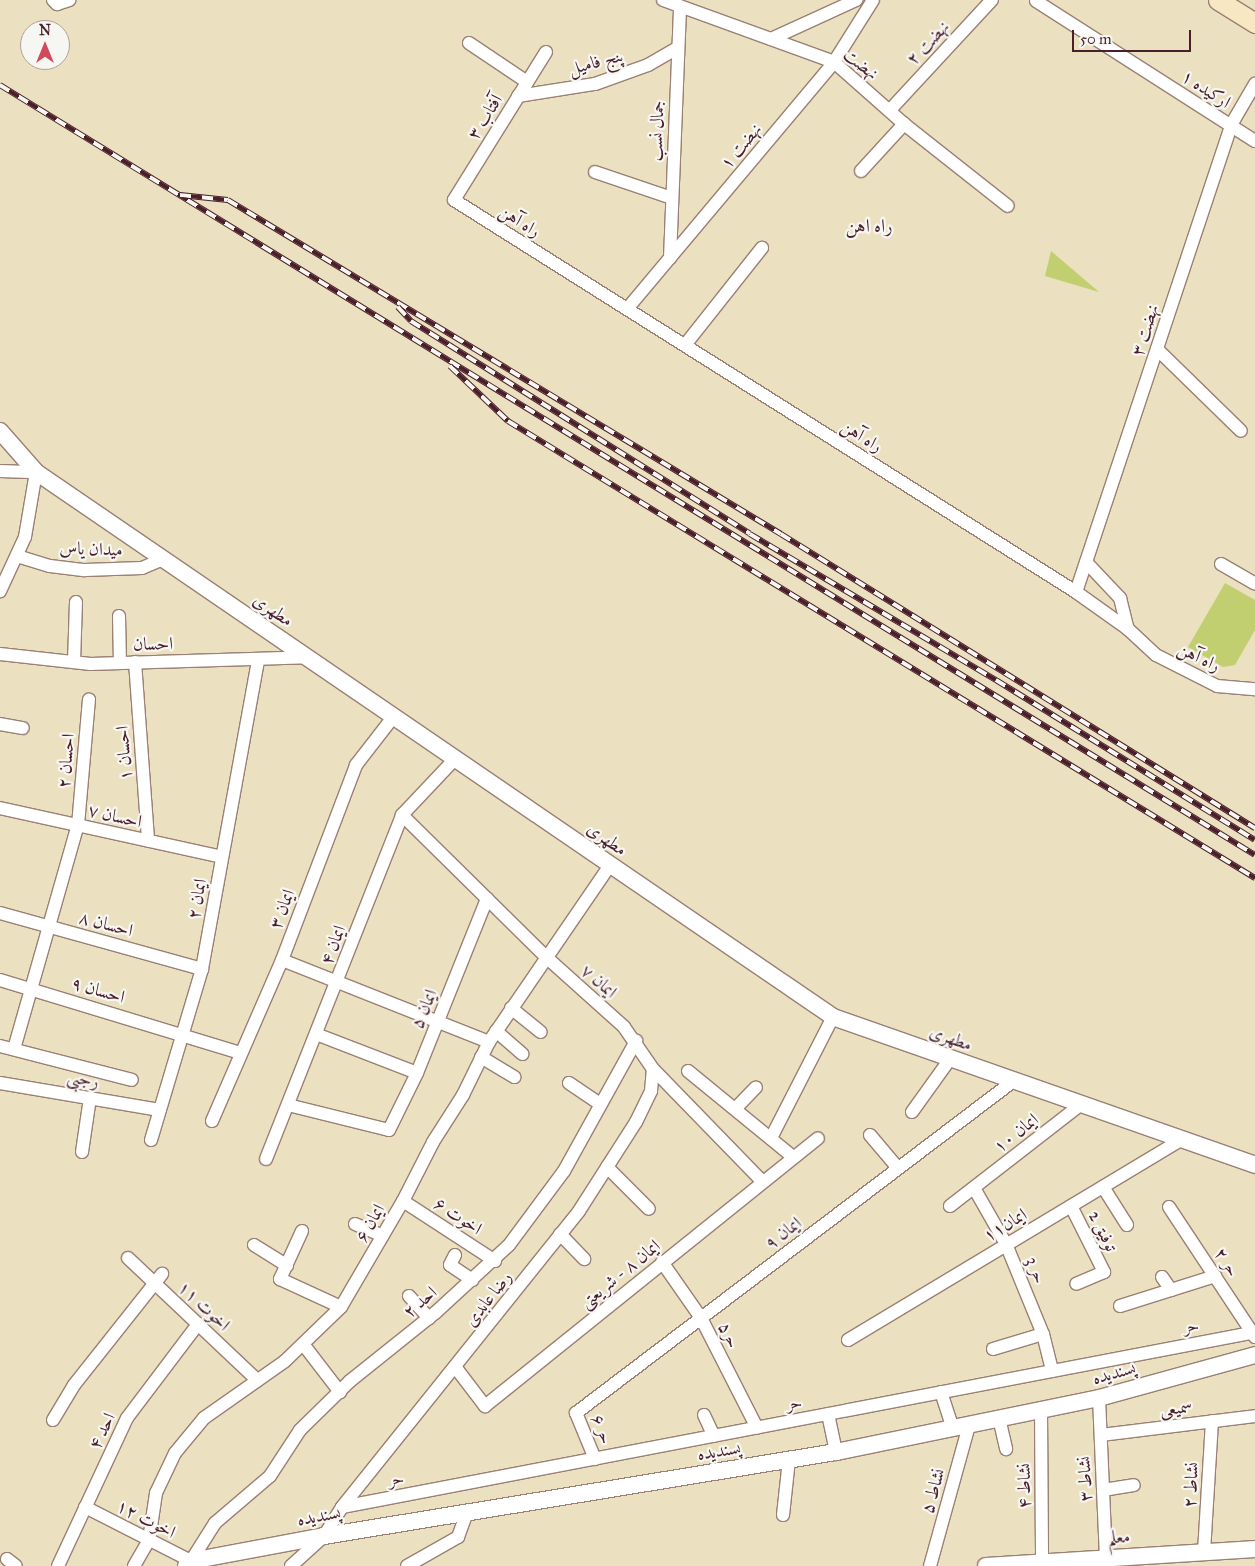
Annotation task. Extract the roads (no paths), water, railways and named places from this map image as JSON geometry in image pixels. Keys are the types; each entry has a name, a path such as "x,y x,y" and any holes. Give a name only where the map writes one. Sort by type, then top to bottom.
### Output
{"main road":[{"path":"1218,0 1255,23"}],"street":[{"path":"53,0 57,4 69,0"},
{"name":"نهضت","path":"663,0 834,62 904,124 1008,206"},
{"path":"770,39 856,0"},
{"name":"نهضت ۱","path":"627,309 834,62 873,0"},
{"name":"نهضت ۲","path":"890,110 992,0"},
{"name":"ارکیده ۱","path":"1036,1 1255,140"},
{"name":"جمال نسب","path":"670,258 680,6"},
{"path":"469,43 527,82"},
{"name":"پنج فامیل","path":"518,96 595,84 648,65 677,48"},
{"name":"آفتاب ۳","path":"454,200 546,52"},
{"name":"نهضت ۳","path":"1076,592 1231,125 1255,84"},
{"path":"862,171 904,124"},
{"path":"595,172 672,198"},
{"name":"راه آهن","path":"454,200 1076,592 1128,629 1156,655 1216,686 1255,689"},
{"path":"685,345 762,248"},
{"path":"1157,349 1241,431"},
{"name":"مطهری","path":"0,431 36,472 833,1017 1012,1082 1255,1165"},
{"path":"0,471 36,472 25,537 17,556 6,569 0,592"},
{"name":"میدان یاس","path":"17,556 50,566 85,570 142,568 163,560"},
{"path":"1086,562 1120,598 1128,629"},
{"path":"1221,564 1255,584"},
{"path":"74,662 76,602"},
{"path":"119,616 120,662"},
{"name":"احسان","path":"0,654 74,662 258,660 308,657"},
{"name":"ایمان ۲","path":"151,1140 185,1034 202,969 258,660"},
{"name":"احسان ۱","path":"135,662 148,841"},
{"name":"احسان ۲","path":"14,1049 30,989 51,927 78,825 90,699"},
{"name":"ایمان ۳","path":"212,1121 282,960 356,765 394,716"},
{"path":"0,724 23,728"},
{"name":"ایمان ۴","path":"266,1159 338,982 402,815 455,759"},
{"name":"احسان ۷","path":"0,808 222,857"},
{"name":"ایمان ۷","path":"402,815 545,956 636,1041 653,1069 762,1181"},
{"name":"ایمان ۶","path":"134,1566 149,1540 156,1493 175,1453 204,1418 258,1380 304,1344 341,1307 403,1201 492,1036 545,956 610,865"},
{"name":"ایمان ۵","path":"288,1105 389,1130 438,1022 487,898"},
{"name":"احسان ۸","path":"0,914 202,969"},
{"path":"282,960 438,1022 492,1036 522,1054"},
{"name":"احسان ۹","path":"0,980 185,1034 241,1053"},
{"path":"511,1008 540,1032"},
{"path":"771,1138 833,1017"},
{"path":"316,1034 416,1072"},
{"name":"احد ۲","path":"188,1564 215,1523 270,1476 300,1430 340,1392 495,1261 564,1171 636,1041"},
{"name":"رجبی","path":"0,1046 132,1080"},
{"path":"481,1057 514,1077"},
{"path":"912,1112 950,1059"},
{"name":"رضا عابدی","path":"291,1566 324,1536 342,1508 456,1368 560,1234 607,1167 651,1091 653,1069"},
{"path":"688,1071 793,1157"},
{"path":"569,1082 600,1104"},
{"name":"ایمان ۹","path":"576,1413 1012,1082"},
{"name":"رجبی","path":"0,1083 160,1110"},
{"path":"735,1109 756,1087"},
{"path":"82,1152 90,1098"},
{"name":"ایمان ۱۰","path":"950,1206 1080,1105"},
{"path":"870,1135 898,1168"},
{"name":"ایمان ۸ - شریعتی","path":"456,1368 485,1406 762,1181 818,1138"},
{"name":"ایمان۱۱","path":"848,1340 1181,1140"},
{"path":"607,1167 649,1210"},
{"path":"1103,1186 1127,1225"},
{"name":"حر 3","path":"974,1188 1006,1244 1044,1334 1052,1371"},
{"name":"اخوت ۶","path":"403,1201 495,1261"},
{"name":"توفیق 2","path":"1071,1206 1104,1272 1076,1284"},
{"name":"حر ۲","path":"1169,1207 1253,1335"},
{"path":"354,1224 383,1236"},
{"path":"302,1230 280,1279 341,1307"},
{"path":"560,1234 584,1259"},
{"path":"254,1245 287,1266"},
{"path":"455,1255 450,1265 472,1280"},
{"name":"اخوت ۱۱","path":"128,1258 158,1279 198,1324 258,1380"},
{"name":"حر۵","path":"662,1262 701,1318 757,1428"},
{"path":"1120,1306 1215,1276"},
{"path":"1162,1277 1170,1290"},
{"path":"53,1420 74,1385 158,1279"},
{"path":"409,1296 429,1318"},
{"name":"احد ۴","path":"58,1566 127,1418 198,1324"},
{"path":"993,1349 1044,1334"},
{"name":"حر","path":"342,1508 941,1392 1253,1335"},
{"path":"304,1344 340,1392"},
{"name":"پسندیده","path":"188,1564 324,1536 836,1452 1099,1398 1255,1355"},
{"path":"941,1392 953,1428"},
{"name":"نشاط ۳","path":"1099,1398 1106,1558"},
{"name":"نشاط ۴","path":"1041,1410 1042,1562"},
{"name":"حر ۶","path":"576,1413 595,1459"},
{"path":"828,1414 836,1452"},
{"path":"704,1415 714,1436"},
{"name":"سمیعی","path":"1101,1435 1255,1416"},
{"path":"1000,1418 1006,1449"},
{"name":"نشاط ۲","path":"1197,1557 1212,1421"},
{"name":"نشاط ۵","path":"930,1566 970,1425"},
{"path":"783,1514 789,1460"},
{"path":"1103,1490 1134,1485"},
{"name":"اخوت ۱۲","path":"85,1508 149,1540 188,1564"},
{"path":"407,1566 458,1537 467,1512"},
{"name":"معلم","path":"986,1566 1042,1562 1088,1563 1106,1558 1197,1557 1255,1548"}],"railway":[{"path":"0,85 1255,855"},
{"path":"180,195 228,200 781,534 1255,828"},
{"path":"398,307 411,321 750,534 996,680 1255,840"},
{"path":"450,366 508,421 1255,878"}],"district":[{"name":"راه اهن","path":"869,226"}]}
